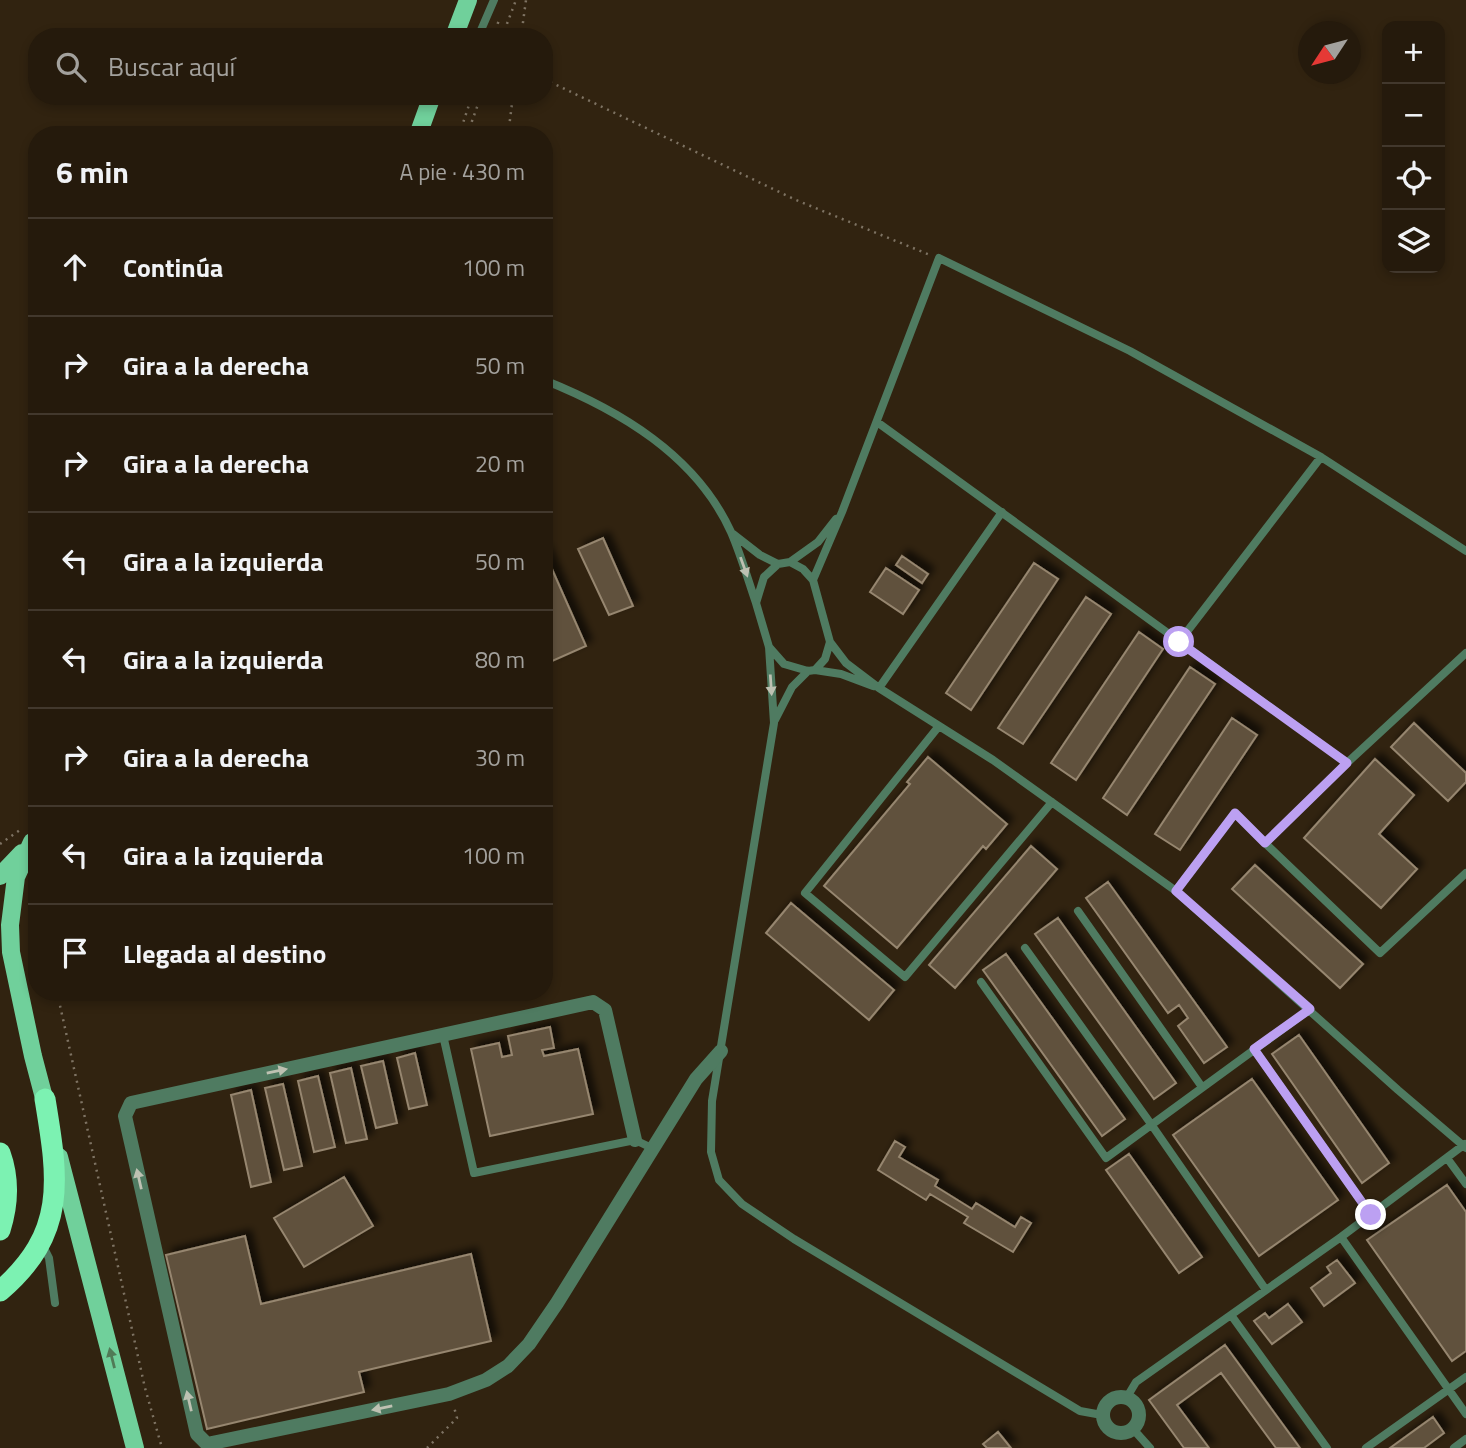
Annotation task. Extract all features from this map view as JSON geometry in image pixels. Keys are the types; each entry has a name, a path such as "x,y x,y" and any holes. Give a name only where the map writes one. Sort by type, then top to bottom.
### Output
{"highway":[{"path":"0,1291 28,1262 41,1240 54,1198 55,1165 45,1099"},
{"path":"0,1153 7,1189 0,1230"}],"main road":[{"path":"457,28 468,0"},
{"path":"421,126 429,105"},
{"path":"0,876 28,841"},
{"path":"28,845 3,924 33,1056 135,1448"}],"street":[{"path":"635,1140 605,1010 593,1002 131,1103 125,1116 197,1434 208,1444 449,1394 486,1380 508,1366 529,1343 557,1303 696,1079 721,1051"},
{"path":"1127,1397 1138,1408 1138,1423 1127,1432 1113,1432 1104,1422 1103,1408 1113,1398 1127,1397"}],"lane":[{"path":"482,28 494,0"},
{"path":"813,580 842,512 939,258 1130,351 1321,457 1466,551"},
{"path":"553,384 587,397 627,419 665,449 695,478 719,510 731,532 769,647 774,723 712,1101 710,1152 719,1180 743,1204 794,1239 1080,1411 1102,1415"},
{"path":"877,422 1347,763"},
{"path":"1179,642 1321,457"},
{"path":"756,603 764,578 778,564 790,562 818,542 842,512"},
{"path":"879,688 1002,512"},
{"path":"731,532 760,555 778,564"},
{"path":"790,562 803,569 813,580 830,642 846,663 879,688 993,760 1176,891 1398,1090 1465,1146 1136,1382 1127,1397"},
{"path":"774,723 792,688 825,659 830,642"},
{"path":"769,647 784,664 811,671 841,674 879,688"},
{"path":"1265,843 1466,653"},
{"path":"939,726 805,893 905,977 1052,802"},
{"path":"1176,891 1235,813 1380,953 1466,873"},
{"path":"1078,911 1202,1087"},
{"path":"1025,948 1266,1290"},
{"path":"981,982 1106,1158 1310,1009"},
{"path":"443,1035 474,1173 635,1140 654,1149"},
{"path":"1254,1049 1371,1215"},
{"path":"1447,1157 1466,1184"},
{"path":"1340,1237 1466,1414"},
{"path":"41,1240 49,1258 55,1303"},
{"path":"1231,1315 1327,1448"},
{"path":"1366,1448 1466,1377"},
{"path":"1133,1429 1150,1448"},
{"path":"1454,1448 1466,1439"}],"path":[{"path":"505,28 516,0"},
{"path":"522,28 526,0"},
{"path":"553,83 796,200 939,258"},
{"path":"462,126 469,105"},
{"path":"470,126 478,105"},
{"path":"509,126 512,105"},
{"path":"0,844 17,831 28,836"},
{"path":"59,1001 145,1388 162,1448"},
{"path":"427,1448 457,1418 449,1394"}],"building":[{"path":"603,538 633,606 609,615 578,549"},
{"path":"902,556 928,574 922,583 896,565"},
{"path":"1034,563 1058,579 971,710 946,693"},
{"path":"886,568 919,590 903,614 870,592"},
{"path":"553,571 586,646 553,661"},
{"path":"1086,597 1111,614 1023,744 998,728"},
{"path":"1139,632 1163,649 1076,780 1051,763"},
{"path":"1190,667 1215,684 1127,815 1103,798"},
{"path":"1232,718 1257,735 1180,850 1155,834"},
{"path":"1414,723 1466,773 1466,782 1448,801 1391,747"},
{"path":"928,757 1007,824 986,849 983,846 897,948 824,886 910,784 907,782"},
{"path":"1375,759 1414,795 1379,834 1417,869 1381,908 1304,838"},
{"path":"1031,846 1057,869 955,988 929,965"},
{"path":"1255,865 1363,964 1340,988 1232,889"},
{"path":"1108,882 1227,1047 1204,1063 1178,1026 1188,1018 1179,1005 1168,1013 1086,898"},
{"path":"791,903 894,990 869,1020 766,933"},
{"path":"1058,918 1176,1083 1154,1099 1035,934"},
{"path":"1006,954 1125,1119 1102,1136 983,970"},
{"path":"550,1027 554,1048 542,1050 544,1056 578,1049 593,1114 490,1136 471,1049 499,1043 502,1057 512,1055 508,1036"},
{"path":"1299,1035 1389,1163 1362,1183 1272,1054"},
{"path":"415,1053 427,1105 409,1109 397,1058"},
{"path":"383,1061 397,1123 376,1128 361,1066"},
{"path":"351,1068 367,1139 346,1143 330,1073"},
{"path":"318,1076 335,1147 314,1152 298,1081"},
{"path":"1252,1079 1338,1200 1259,1256 1173,1135"},
{"path":"283,1084 302,1166 284,1170 265,1088"},
{"path":"251,1090 271,1182 251,1187 231,1095"},
{"path":"895,1141 905,1147 899,1157 938,1180 935,1186 972,1209 976,1203 1015,1227 1021,1217 1031,1223 1013,1252 964,1223 968,1217 930,1194 926,1200 878,1170"},
{"path":"1129,1154 1202,1257 1179,1273 1106,1170"},
{"path":"344,1177 373,1226 304,1267 274,1218"},
{"path":"1447,1185 1466,1212 1466,1351 1452,1361 1367,1240"},
{"path":"245,1236 261,1304 471,1254 491,1341 359,1372 364,1392 207,1429 166,1255"},
{"path":"1337,1260 1355,1283 1324,1306 1311,1288 1331,1273 1327,1267"},
{"path":"1288,1304 1302,1322 1272,1344 1254,1321 1265,1313 1269,1318"},
{"path":"1225,1345 1300,1448 1276,1448 1221,1373 1177,1405 1209,1448 1184,1448 1149,1400"},
{"path":"1433,1417 1444,1433 1424,1448 1390,1448"},
{"path":"998,1432 1011,1448 987,1448 983,1444"}],"route":[{"path":"1179,642 1347,763 1265,843 1235,813 1176,891 1310,1009 1254,1049 1371,1215"}]}
